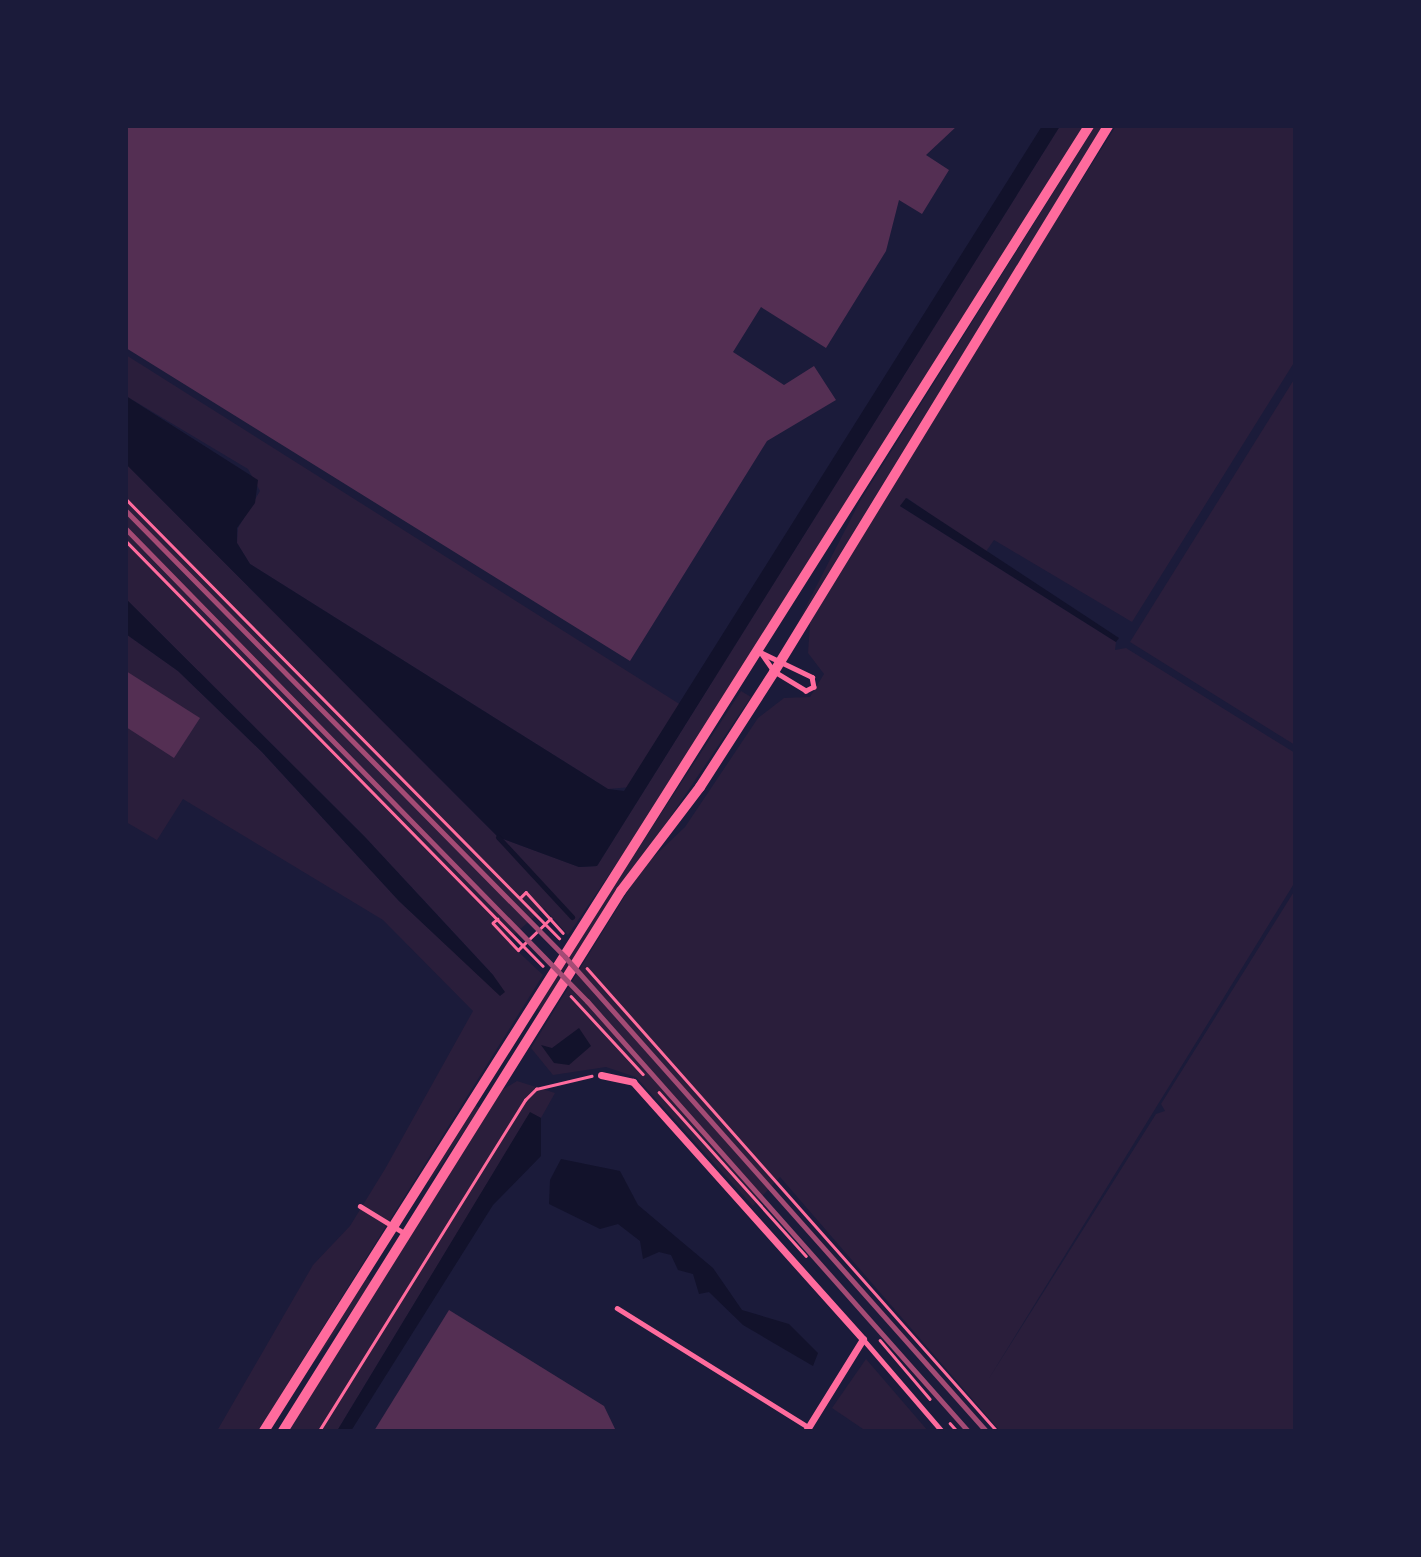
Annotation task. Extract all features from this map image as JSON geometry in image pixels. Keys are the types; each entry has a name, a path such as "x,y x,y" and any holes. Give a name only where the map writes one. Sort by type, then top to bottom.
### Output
{"street":[{"path":"264,1431 570,940 760,652 1089,126"},
{"path":"283,1431 621,891 700,787 774,672 1108,126"},
{"path":"601,1074 633,1082 863,1339 807,1429"}],"lane":[{"path":"760,652 782,657 812,677 814,687 806,691 774,672 760,652"},
{"path":"360,1206 406,1234"},
{"path":"617,1308 807,1429"},
{"path":"863,1339 942,1431"}],"path":[{"path":"520,898 526,892 570,940"},
{"path":"498,918 493,923 516,948 550,918"},
{"path":"319,1431 525,1100 536,1089 601,1074"}],"shaded area":[{"path":"1042,126 1060,126 597,866 579,867 498,837 126,464 126,396 258,480 255,503 237,528 237,543 250,564 608,789 624,791"},
{"path":"1060,126 1084,126 688,759 568,935 544,908 507,941 543,975 258,1431 217,1431 313,1265 350,1226 385,1169 473,1011 383,920 183,799 157,840 126,822 126,634 178,671 262,752 399,901 500,995 493,975 364,836 126,599 126,464 498,837 579,867 597,866"},
{"path":"1095,126 1103,126 797,624 860,501"},
{"path":"1116,126 1295,126 1295,361 1132,622 994,540 985,553 907,498 900,506 1116,642 1115,650 1126,648 1295,753 1295,882 988,1380 1156,1114 1165,1111 1161,1104 1295,890 1295,1431 1000,1431 780,1177 753,1206 636,1077 606,1067 553,1075 531,1048 642,868 685,827 758,718 784,698 810,697 824,674 808,653 810,623 903,461"},
{"path":"126,355 681,705 631,787 608,789 250,564 237,543 238,528 260,491 248,469 126,396"},
{"path":"1295,378 1295,745 1130,642"},
{"path":"906,498 1119,638 1116,642 900,506"},
{"path":"126,599 364,836 493,975 505,992 500,996 399,901 262,752 178,671 126,634"},
{"path":"741,691 751,697 540,1011 535,1007"},
{"path":"579,1028 591,1046 569,1065 554,1063 541,1045 552,1048"},
{"path":"517,1081 555,1093 541,1118 530,1113 337,1431 288,1431 502,1090"},
{"path":"474,1104 480,1108 430,1182 424,1178"},
{"path":"530,1112 541,1118 541,1156 493,1205 351,1431 337,1431"},
{"path":"561,1159 620,1171 638,1205 713,1268 742,1310 789,1324 818,1353 813,1366 743,1325 709,1292 699,1294 693,1274 678,1270 671,1255 659,1252 643,1259 640,1241 618,1224 600,1229 549,1204 550,1180"},
{"path":"365,1277 372,1282 266,1429 259,1423"},
{"path":"866,1359 928,1431 866,1431 832,1408"}],"building":[{"path":"126,126 957,126 926,155 949,170 922,214 899,200 886,251 826,348 761,307 733,352 784,385 814,366 836,400 767,441 630,661 126,348"},
{"path":"126,671 200,718 174,758 126,727"},
{"path":"449,1310 604,1406 616,1431 374,1431"}],"waterway":[{"path":"498,837 572,917"}],"railway":[{"path":"126,511 565,957 986,1431"},
{"path":"126,529 587,1001 968,1431"}]}
